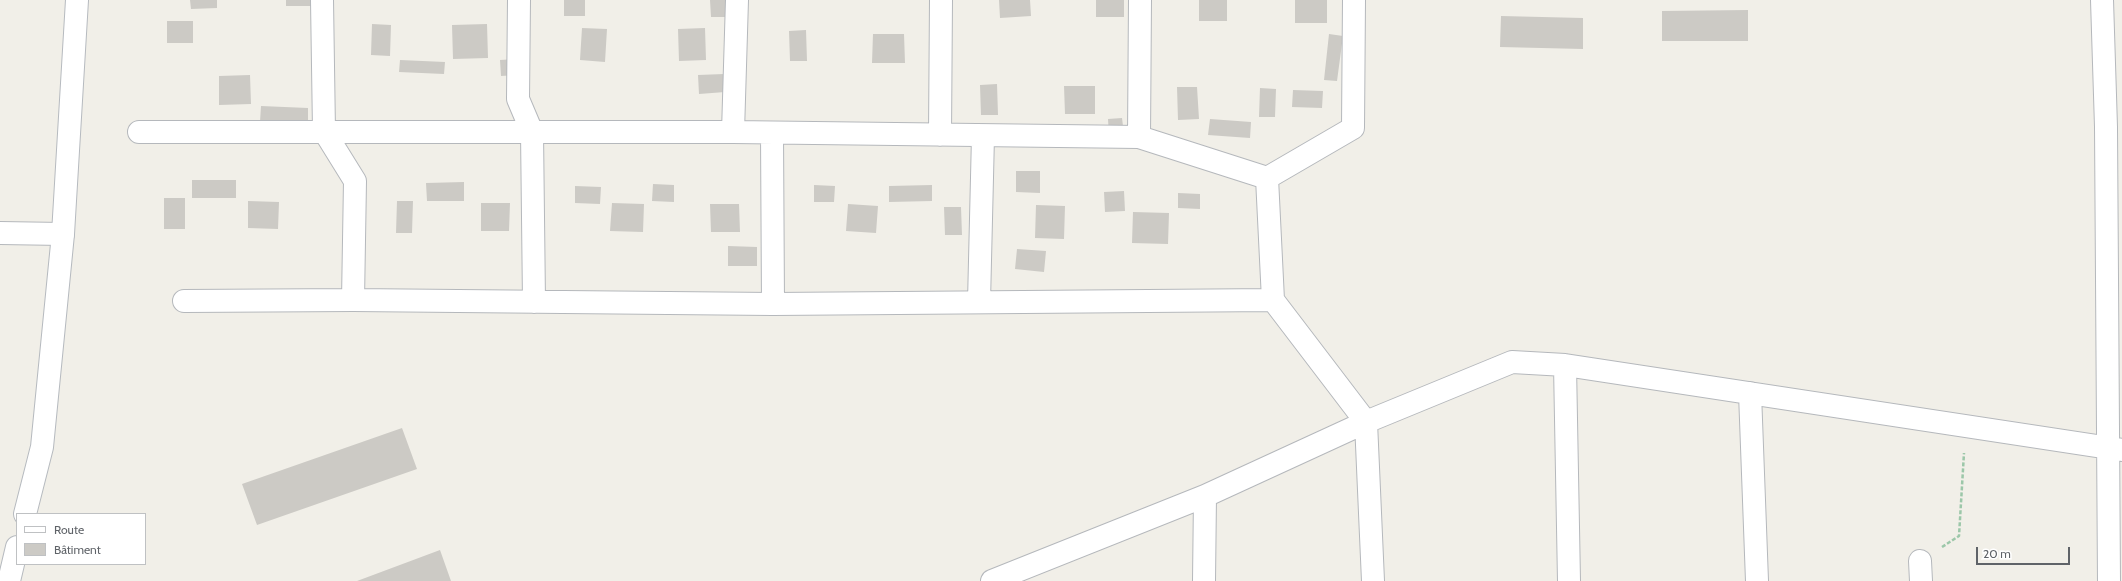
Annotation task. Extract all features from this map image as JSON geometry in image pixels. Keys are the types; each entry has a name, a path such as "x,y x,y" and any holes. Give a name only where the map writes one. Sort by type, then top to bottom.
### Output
{"street":[{"path":"25,513 42,447 63,234 77,0"},
{"path":"322,0 324,131 355,181 353,300"},
{"path":"519,0 518,99 532,132 534,302"},
{"path":"733,132 737,0"},
{"path":"940,135 942,0"},
{"path":"1140,0 1140,137"},
{"path":"139,132 733,132 772,134 1140,137 1267,178 1353,128 1354,0"},
{"path":"2102,0 2115,449 2109,581"},
{"path":"772,134 773,304"},
{"path":"979,302 983,136"},
{"path":"1267,178 1272,300 1366,422 1373,581"},
{"path":"0,233 63,234"},
{"path":"184,301 353,300 773,304 1272,300"},
{"path":"992,581 1205,496 1366,422 1512,362 1565,365 2115,449"},
{"path":"1565,365 1569,581"},
{"path":"1750,393 1757,581"},
{"path":"1204,581 1205,496"},
{"path":"9,581 16,551"}],"path":[{"path":"1920,571 1959,536 1965,426"}],"building":[{"path":"190,0 217,0 217,8 191,9"},
{"path":"286,0 313,0 313,6 286,6"},
{"path":"564,0 585,0 585,16 564,16"},
{"path":"710,0 728,0 728,17 711,17"},
{"path":"999,0 1030,0 1031,16 1000,18"},
{"path":"1096,0 1124,0 1124,17 1096,17"},
{"path":"1199,0 1227,0 1227,21 1199,21"},
{"path":"1295,0 1327,0 1327,23 1295,23"},
{"path":"1748,10 1748,41 1662,41 1662,11"},
{"path":"1501,16 1583,18 1583,49 1500,47"},
{"path":"167,21 193,21 193,43 167,43"},
{"path":"372,24 391,25 390,56 371,55"},
{"path":"487,24 488,58 453,59 452,25"},
{"path":"582,28 607,29 605,62 580,60"},
{"path":"705,28 706,60 679,61 678,29"},
{"path":"806,30 807,61 790,61 789,31"},
{"path":"873,34 904,34 905,63 872,63"},
{"path":"1329,34 1343,36 1337,81 1324,80"},
{"path":"516,59 517,75 501,76 500,60"},
{"path":"400,60 445,62 444,74 399,72"},
{"path":"724,74 725,92 699,94 698,75"},
{"path":"250,75 251,104 219,105 219,76"},
{"path":"997,84 998,115 981,115 980,85"},
{"path":"1064,86 1095,86 1095,114 1065,114"},
{"path":"1177,87 1197,87 1199,119 1178,120"},
{"path":"1260,88 1276,89 1275,117 1259,117"},
{"path":"1293,90 1323,91 1322,108 1292,107"},
{"path":"261,106 308,108 308,124 260,122"},
{"path":"1122,118 1124,134 1109,136 1108,119"},
{"path":"1210,119 1251,122 1250,138 1208,135"},
{"path":"1016,171 1040,171 1040,193 1016,192"},
{"path":"192,180 236,180 236,198 192,198"},
{"path":"464,182 464,201 427,201 426,183"},
{"path":"653,184 674,185 674,202 652,201"},
{"path":"814,185 835,186 834,202 814,202"},
{"path":"932,185 932,201 889,202 889,186"},
{"path":"575,186 601,187 600,204 575,203"},
{"path":"1124,191 1125,211 1105,212 1104,192"},
{"path":"1178,193 1200,194 1200,209 1178,208"},
{"path":"164,198 185,198 185,229 164,229"},
{"path":"248,201 279,202 278,229 248,228"},
{"path":"397,201 413,201 412,233 396,233"},
{"path":"481,203 510,203 509,231 481,231"},
{"path":"612,203 644,204 643,232 610,231"},
{"path":"710,204 739,204 740,232 711,232"},
{"path":"848,204 878,206 876,233 846,231"},
{"path":"1036,205 1065,206 1064,239 1035,238"},
{"path":"944,207 961,207 962,235 945,235"},
{"path":"1133,212 1169,213 1168,244 1132,243"},
{"path":"728,246 757,247 757,266 728,266"},
{"path":"1017,249 1046,251 1044,272 1015,269"},
{"path":"402,428 417,469 257,525 242,484"},
{"path":"440,550 451,581 357,581"}]}
